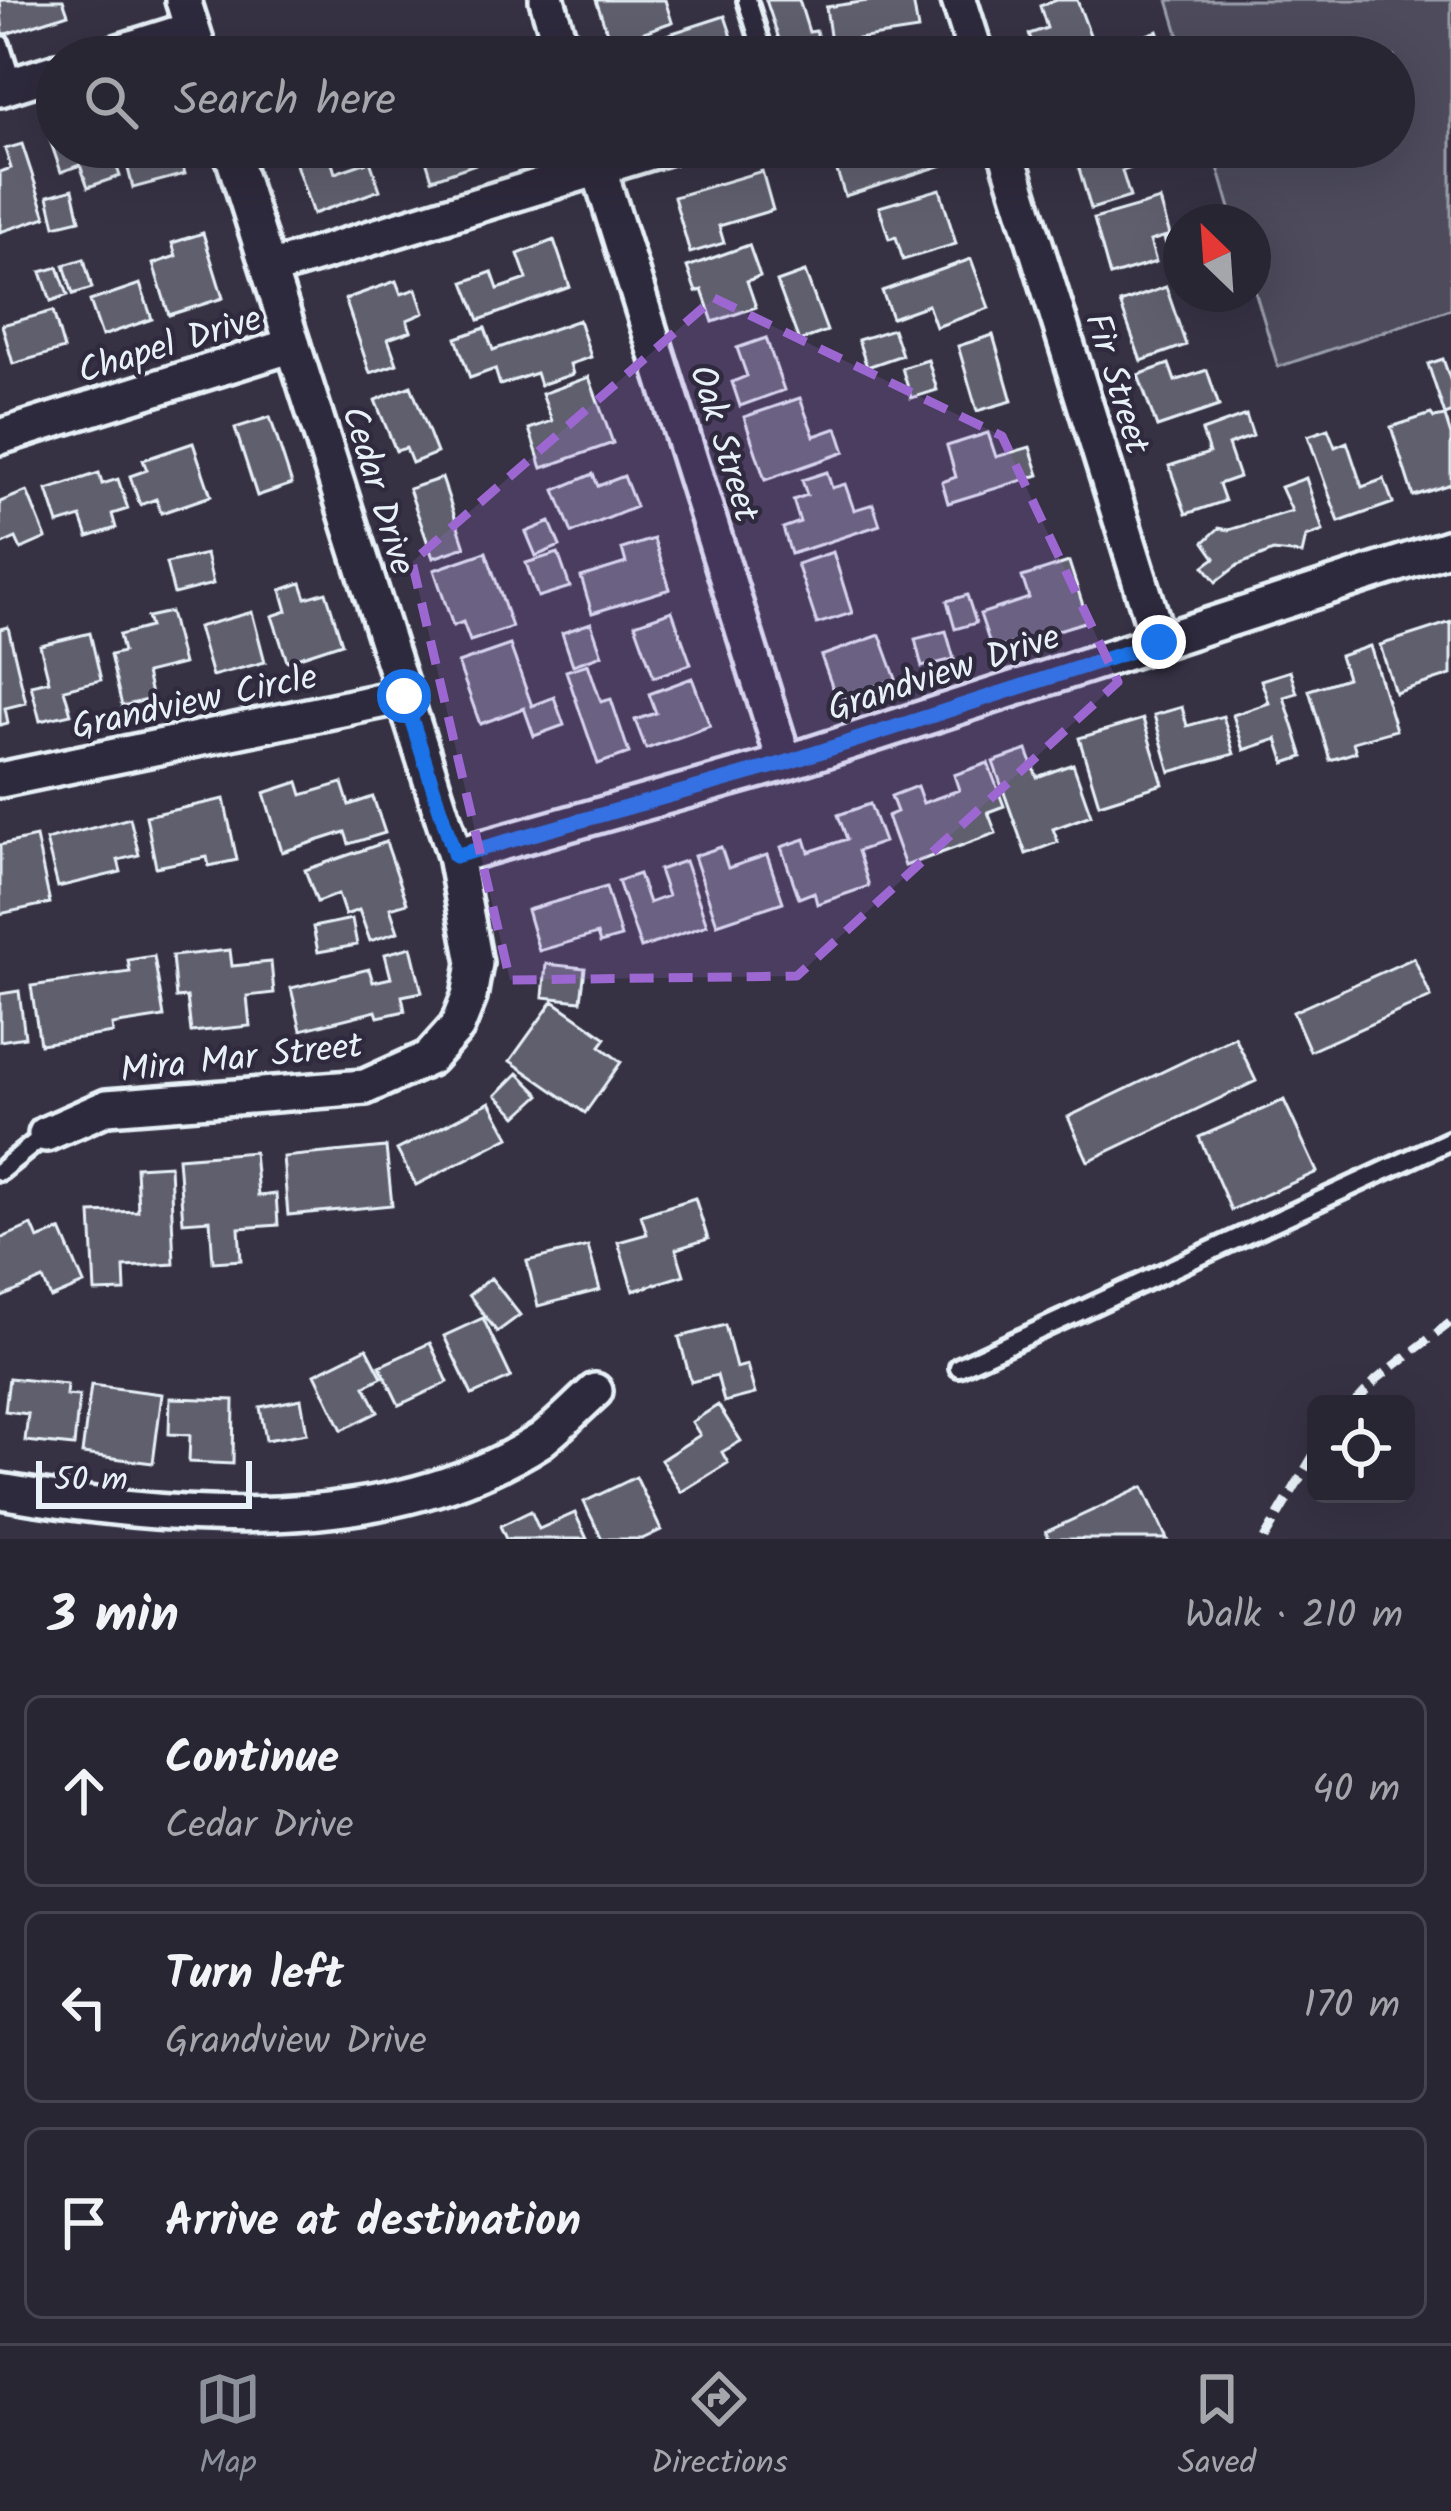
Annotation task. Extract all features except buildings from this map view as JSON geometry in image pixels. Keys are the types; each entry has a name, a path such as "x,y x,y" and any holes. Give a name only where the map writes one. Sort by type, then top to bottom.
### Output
{"street":[{"path":"547,0 558,36"},
{"path":"959,0 967,36"},
{"path":"6,87 36,78"},
{"name":"Cedar Drive","path":"237,168 455,856"},
{"name":"Chapel Drive","path":"269,269 566,168"},
{"name":"Oak Street","path":"598,168 785,763"},
{"name":"Fir Street","path":"1012,168 1159,642"},
{"name":"Chapel Drive","path":"0,437 293,345"},
{"name":"Grandview Drive","path":"455,856 785,763 1451,547"},
{"name":"Grandview Circle","path":"0,780 404,696"},
{"name":"Mira Mar Street","path":"46,1134 107,1107 365,1087 429,1058 458,1027 470,997 475,963 455,856"},
{"path":"0,1490 174,1529 308,1520 414,1500 498,1467 540,1440 595,1391"}],"lane":[{"path":"747,0 758,36"},
{"path":"0,44 6,87"},
{"name":"Mira Mar Street","path":"0,1172 46,1134"},
{"path":"959,1367 1451,1140"}],"highlighted area":[{"path":"714,298 1002,436 1118,682 797,976 510,980 412,562"}],"shaded area":[{"path":"1168,0 1451,0 1451,309 1278,367 1261,312 1271,312 1271,204 1229,204 1218,168 1415,168 1415,36 1179,36"}],"railway":[{"path":"1362,1395 1451,1322"},
{"path":"1264,1539 1307,1466"}],"route":[{"path":"404,696 455,856 785,763 1159,642"}]}
